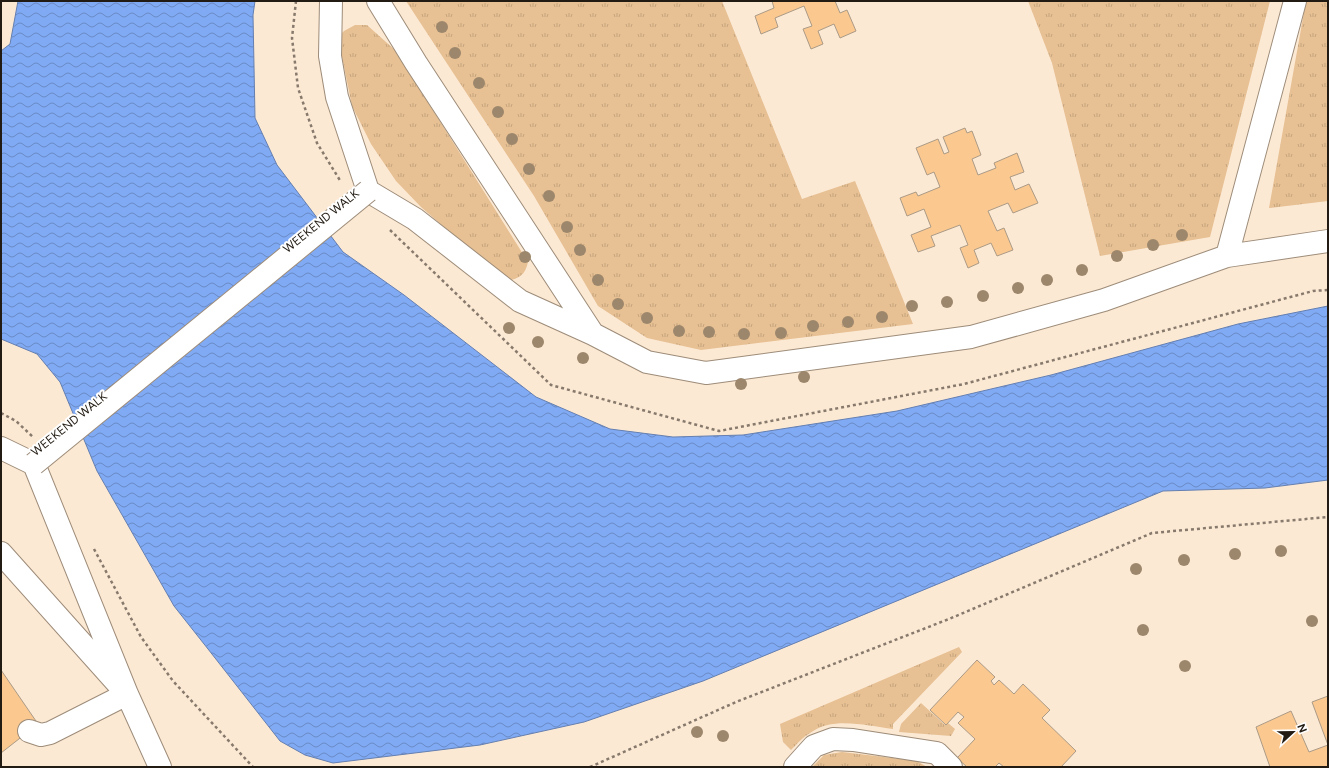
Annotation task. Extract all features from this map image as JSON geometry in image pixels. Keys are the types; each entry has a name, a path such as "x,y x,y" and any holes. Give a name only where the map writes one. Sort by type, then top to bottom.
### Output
{"street":[{"path":"378,1 543,260 594,334"},
{"path":"1227,256 1295,1"},
{"path":"333,5 330,56 337,97 368,191 415,219 520,301 594,334 647,362 706,373 971,337 1104,300 1227,256 1328,241"},
{"path":"34,464 368,191"},
{"path":"1,448 34,464 126,694 160,767"},
{"path":"1,553 126,694"},
{"path":"29,730 41,735 50,733 126,694"},
{"path":"794,767 814,746 833,740 853,740 937,753 951,767"}],"path":[{"path":"296,1 292,38 298,88 317,143 343,186"},
{"path":"384,226 551,385 718,430 964,384 1313,291 1328,290"},
{"path":"1,413 16,421 36,440"},
{"path":"590,767 736,702 949,619 1152,533 1328,517"},
{"path":"91,544 141,637 173,681 253,767"}],"green space":[{"path":"406,1 722,1 802,199 855,181 913,324 701,350 647,338 598,306 534,196"},
{"path":"1028,1 1270,1 1210,237 1100,256 1052,63"},
{"path":"1306,1 1328,1 1328,201 1269,208"},
{"path":"355,25 367,25 396,51 528,262 525,271 520,276 506,281 421,207 396,181 371,144 352,106 338,37 344,31"},
{"path":"959,647 962,652 893,724 893,729 861,724 840,723 819,728 805,736 791,750 783,742 780,724"},
{"path":"921,703 945,725 948,723 955,729 951,736 899,732 901,724"},
{"path":"842,752 917,761 927,767 812,767 824,755"}],"water":[{"path":"18,1 255,1 253,15 255,118 277,165 343,252 404,295 536,397 610,429 673,437 743,435 897,411 1051,375 1238,324 1328,306 1328,480 1265,488 1163,491 703,681 584,722 480,745 333,763 305,755 280,741 174,606 97,471 60,382 37,354 1,339 1,51 10,44"}],"building":[{"path":"772,1 835,1 840,13 847,10 856,31 840,38 834,24 818,31 823,44 811,49 803,29 812,26 804,6 775,18 778,27 761,34 755,16 774,8"},
{"path":"965,128 967,133 972,131 981,155 972,159 978,175 996,168 994,163 1017,153 1024,172 1010,177 1015,190 1029,184 1038,203 1013,213 1008,203 988,211 997,231 1004,228 1013,250 997,256 991,243 974,250 979,263 968,268 960,248 968,245 960,225 931,236 935,246 918,252 911,235 931,227 924,209 907,216 900,198 916,192 918,196 940,187 934,172 927,175 916,148 938,139 944,154 949,152 943,137"},
{"path":"977,660 995,677 991,681 994,685 999,680 1014,694 1023,684 1050,710 1042,718 1076,751 1061,767 1004,767 999,763 995,767 967,767 957,758 975,739 958,723 964,717 958,712 946,725 930,710"},
{"path":"1,670 38,724 1,753"},
{"path":"1328,696 1328,745 1312,702"},
{"path":"1291,711 1309,752 1328,745 1328,767 1270,767 1256,727"}]}
